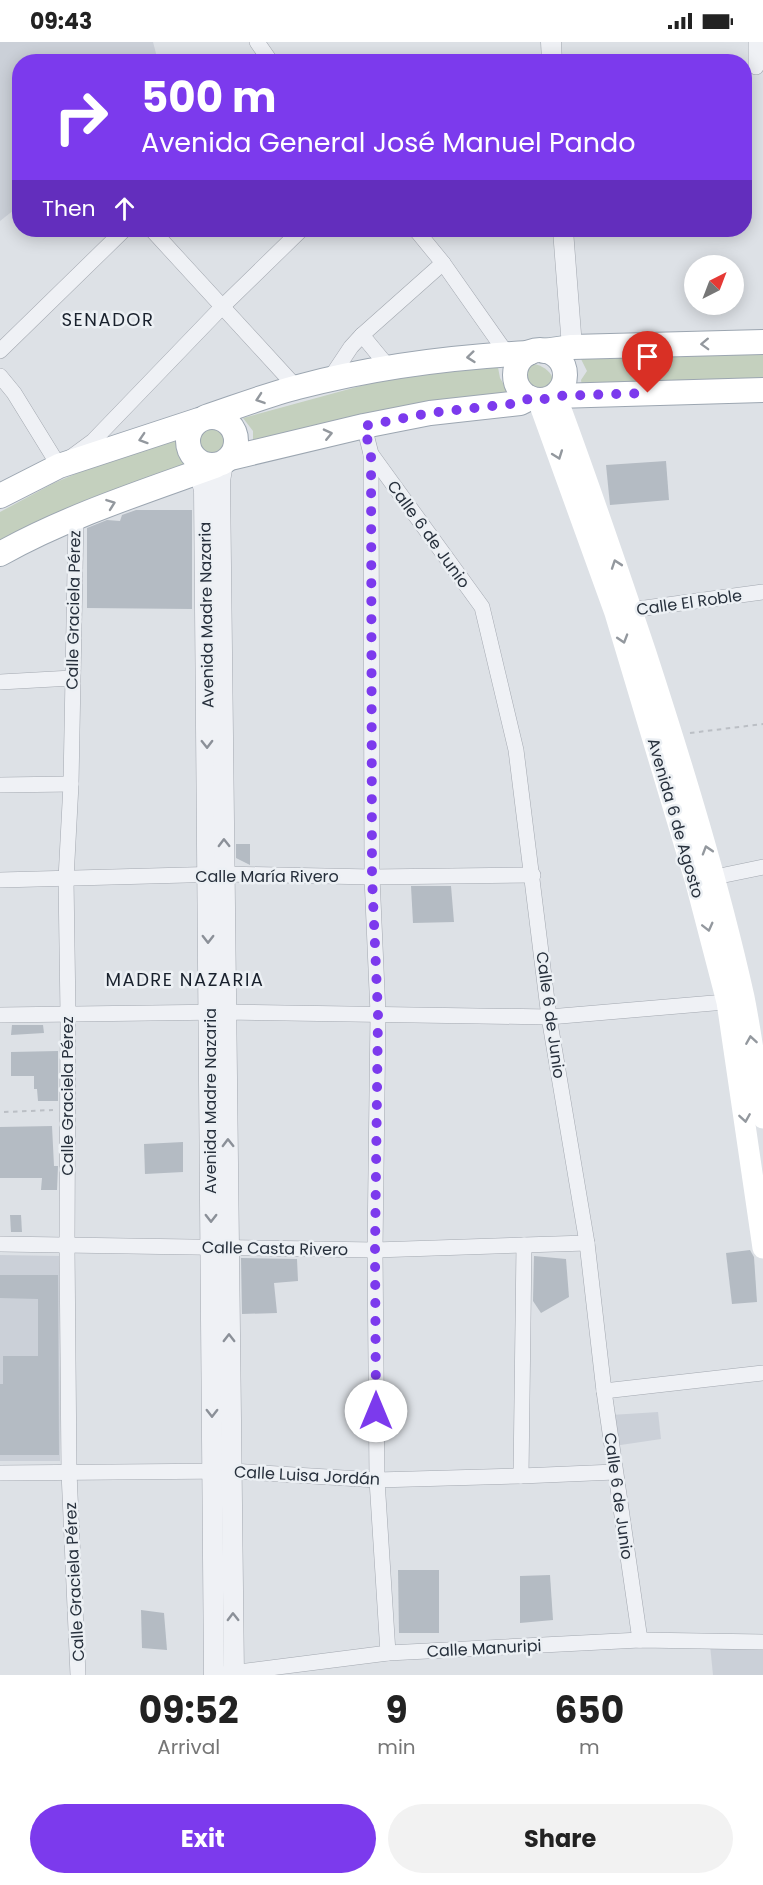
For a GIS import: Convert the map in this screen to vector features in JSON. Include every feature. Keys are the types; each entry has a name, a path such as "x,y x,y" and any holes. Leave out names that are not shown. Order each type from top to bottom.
{"main road":[{"path":"0,496 59,466 296,387 329,380 423,362 568,356 763,342"},
{"path":"541,398 564,384 568,356"},
{"path":"524,357 515,378 519,389 541,398"},
{"path":"0,554 76,517 212,463 364,426 429,413 520,403 541,398 763,390"},
{"name":"Avenida 6 de Agosto","path":"541,398 577,451 623,611 696,883 736,1001 763,1118"},
{"path":"221,418 232,428 236,442 212,463 188,441 189,432 202,419 221,418"},
{"name":"Avenida 6 de Agosto","path":"623,611 673,735 716,877 736,1001 763,1248"}],"street":[{"path":"754,67 756,42"},
{"path":"0,351 117,237"},
{"path":"158,237 296,387"},
{"path":"0,376 14,393 59,466 93,441 222,307 294,237"},
{"path":"422,237 524,357"},
{"path":"563,237 568,356"},
{"path":"329,380 362,335 443,263"},
{"path":"362,335 390,369"},
{"name":"Calle 6 de Junio","path":"364,426 371,454 482,607 516,750 549,1017 587,1243 604,1391 640,1640"},
{"path":"371,454 372,877 378,1014 375,1250 377,1480 387,1653"},
{"name":"Avenida Madre Nazaria","path":"212,463 204,489 216,874 224,1674"},
{"name":"Avenida Madre Nazaria","path":"212,463 220,481 216,874"},
{"name":"Calle Graciela Pérez","path":"76,517 66,879 69,1472 78,1675"},
{"name":"Calle El Roble","path":"623,611 763,592"},
{"path":"0,682 72,678"},
{"path":"0,785 70,784"},
{"path":"716,877 763,867"},
{"name":"Calle María Rivero","path":"0,880 216,874 372,877 533,875"},
{"path":"0,1015 218,1012 549,1017 736,1001"},
{"name":"Calle Casta Rivero","path":"0,1245 375,1250 587,1243"},
{"path":"521,1476 524,1245"},
{"path":"604,1391 763,1372"},
{"name":"Calle Luisa Jordán","path":"0,1473 221,1472 377,1480 615,1472"},
{"name":"Calle Manuripi","path":"206,1675 387,1653 640,1640 763,1642"}],"path":[{"path":"673,735 763,724"},
{"path":"4,1112 67,1109"}],"shaded area":[{"path":"0,42 153,42 156,54 12,54 12,212 0,221"},
{"path":"0,1255 59,1256 60,1461 0,1461"},
{"path":"658,1412 661,1439 614,1446 611,1415"},
{"path":"710,1645 763,1646 763,1675 713,1675"}],"green space":[{"path":"763,351 763,378 582,387 581,380 587,371 580,357"},
{"path":"497,362 500,378 510,395 253,444 253,431 243,418 375,382"},
{"path":"525,363 538,365 549,372 553,382 548,395 525,389 520,376"},
{"path":"211,426 221,430 225,440 221,450 211,454 201,450 197,440 201,430"},
{"path":"177,437 180,457 188,467 135,482 88,499 0,543 0,512 54,483"}],"building":[{"path":"666,461 669,500 610,505 606,465"},
{"path":"136,510 192,510 192,609 87,608 87,528 107,520 120,521 122,515"},
{"path":"236,844 250,844 250,865 236,858"},
{"path":"411,886 451,886 454,922 413,923"},
{"path":"12,1025 43,1025 44,1033 11,1035"},
{"path":"58,1051 58,1101 38,1101 37,1089 34,1089 34,1076 11,1076 11,1052"},
{"path":"52,1126 54,1166 58,1166 57,1190 41,1190 42,1178 0,1178 0,1127"},
{"path":"183,1142 183,1172 145,1174 144,1144"},
{"path":"10,1215 21,1215 22,1232 11,1232"},
{"path":"750,1250 754,1257 757,1302 732,1304 726,1253"},
{"path":"534,1256 566,1259 569,1297 541,1313 533,1301"},
{"path":"241,1258 297,1259 298,1281 274,1283 277,1313 242,1314"},
{"path":"0,1275 58,1275 59,1455 0,1455 0,1384 3,1384 3,1356 38,1356 38,1299 0,1298"},
{"path":"398,1570 439,1570 439,1633 399,1633"},
{"path":"550,1575 553,1620 520,1623 520,1576"},
{"path":"141,1610 164,1613 167,1650 142,1648"}],"district":[{"name":"SENADOR","path":"108,320"},
{"name":"MADRE NAZARIA","path":"185,980"}],"route":[{"path":"376,1411 375,1250 378,1014 372,877 371,454 364,426 429,413 520,403 530,398 541,400 556,396 648,393"}]}
